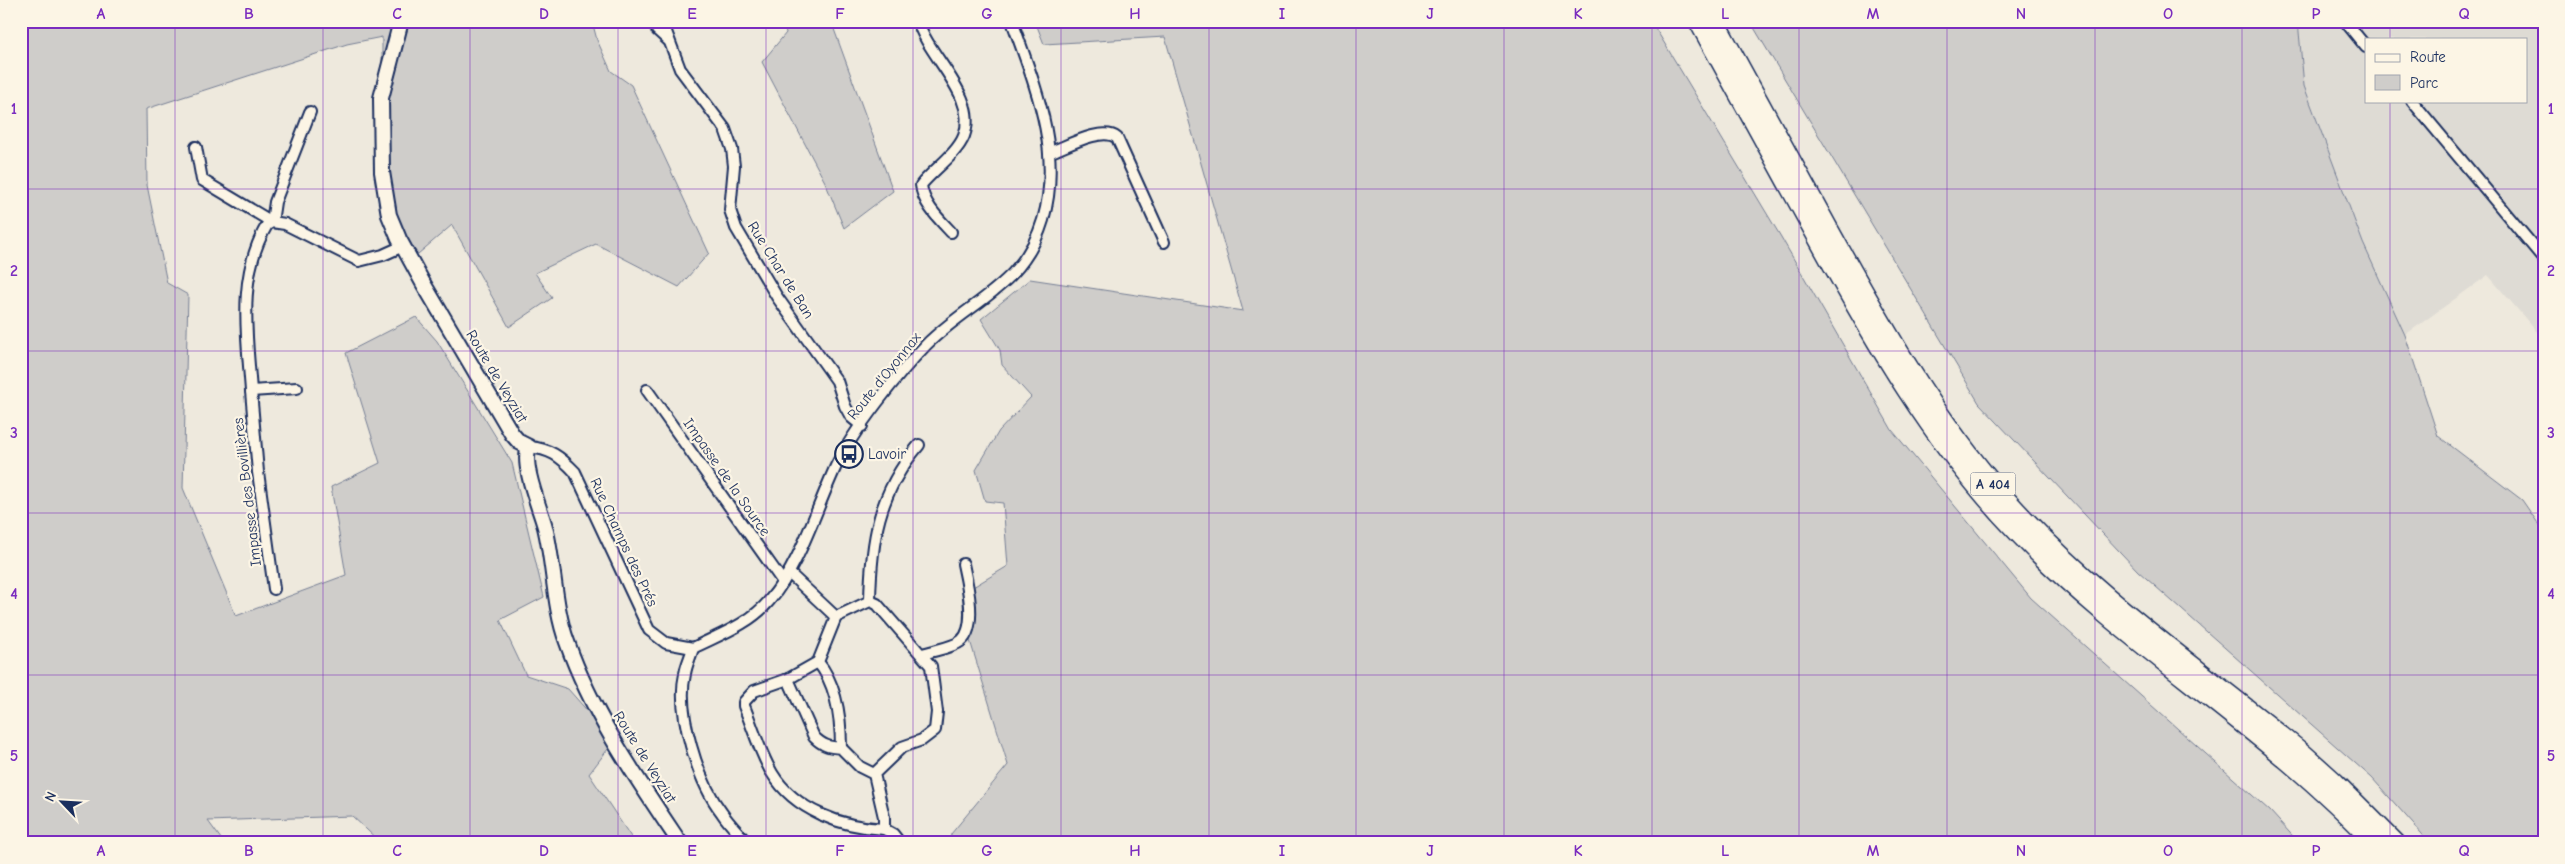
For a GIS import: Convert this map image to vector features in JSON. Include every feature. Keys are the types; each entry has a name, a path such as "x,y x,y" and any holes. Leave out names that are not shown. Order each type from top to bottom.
{"highway":[{"name":"A 404","path":"1698,21 1868,330 1920,412 1964,472 2018,534 2077,591 2295,766 2375,843"},
{"name":"A 404","path":"1715,21 1899,353 1936,410 1979,468 2032,527 2086,580 2304,754 2396,843"}],"street":[{"name":"Route de Veyziat","path":"401,21 385,78 380,134 384,195 389,215 402,246 512,434 519,442 529,447 526,465 552,556 566,640 585,687 611,736 680,843"},
{"name":"Rue Char de Ban","path":"653,21 657,30 668,41"},
{"name":"Rue Char de Ban","path":"662,21 680,69 725,129 732,149 734,166 730,210 736,228 777,297 837,381 845,406 851,417 862,426"},
{"path":"918,21 958,91 967,117 964,136 956,149 932,170 921,185 922,193 934,213 951,232"},
{"name":"Route d'Oyonnax","path":"694,648 750,619 768,602 786,577 837,465 862,426 926,346 952,322 998,289 1034,248 1048,195 1050,152 1047,126 1012,21"},
{"path":"2345,21 2365,46"},
{"path":"2413,102 2543,258"},
{"path":"272,222 275,202 310,112"},
{"path":"1050,152 1102,132 1114,135 1164,242"},
{"path":"196,147 202,180 272,222 285,224 359,261 383,255 402,246"},
{"name":"Impasse des Bovillières","path":"272,222 262,233 249,271 244,302 258,472 274,589"},
{"path":"251,391 297,388"},
{"name":"Impasse de la Source","path":"647,390 786,577 836,617"},
{"path":"870,602 871,558 875,533 889,489 903,464 919,445"},
{"name":"Rue Champs des Prés","path":"529,447 544,448 559,455 575,472 649,630 666,642 694,648"},
{"path":"924,654 960,642 966,634 969,624 969,592 963,564"},
{"path":"874,774 902,747 922,740 935,730 936,712 932,666 924,654 877,604 870,602 836,617 818,662 788,679 754,691 744,702 771,772 793,797 822,815 863,828 884,828 894,834 900,843"},
{"path":"694,648 684,674 683,703 687,735 710,795 721,813 747,843"},
{"path":"818,662 823,669 838,706 841,724 841,748"},
{"path":"788,679 814,737 820,744 841,748 860,767 874,774"},
{"path":"874,774 884,817 884,828"}],"shaded area":[{"path":"2298,21 2544,21 2544,65 2539,69 2544,75 2544,327 2537,332 2488,275 2405,335 2363,243 2304,86"}],"green space":[{"path":"21,21 592,21 597,40 611,71 631,85 709,253 679,287 596,244 535,273 552,298 509,327 452,225 418,254 382,210 382,37 347,44 146,109 147,185 167,283 188,295 183,488 236,616 346,575 331,487 380,463 346,353 416,317 437,341 512,463 544,597 500,620 526,675 568,689 614,741 589,774 635,843 381,843 352,816 208,821 224,843 21,843"},
{"path":"783,21 831,21 893,191 844,228 825,182 762,62 786,33"},
{"path":"1035,21 1651,21 1781,237 1892,430 2031,598 2270,811 2299,843 950,843 951,834 1008,765 968,634 963,593 1008,566 1003,503 985,501 976,470 999,431 1031,397 1002,365 1000,350 981,319 1030,279 1243,311 1165,37 1044,44"},
{"path":"1750,21 2298,21 2304,86 2363,243 2405,335 2438,436 2522,500 2544,532 2544,843 2430,843 2372,778 2138,571 1979,403"}],"place":[{"name":"Lavoir","path":"849,454"}]}
